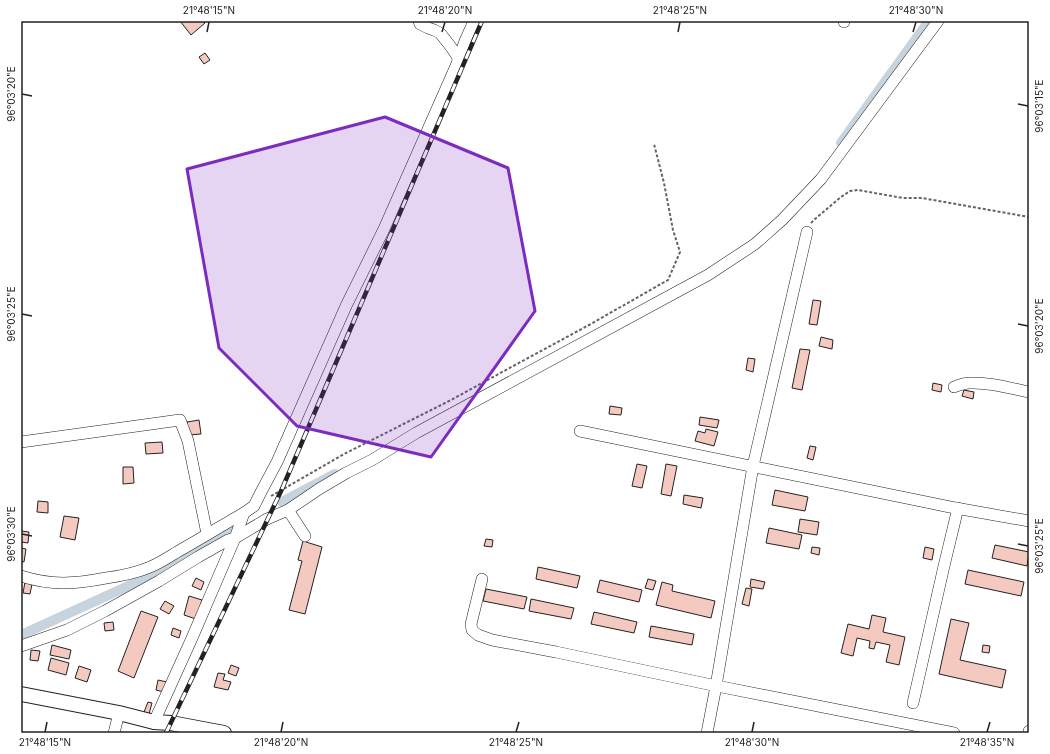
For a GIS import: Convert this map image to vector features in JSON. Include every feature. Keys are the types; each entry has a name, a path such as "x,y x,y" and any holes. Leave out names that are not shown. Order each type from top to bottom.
{"main road":[{"path":"21,694 120,713 154,722 171,723 224,733"}],"street":[{"path":"419,21 420,24 440,33 459,59"},
{"path":"21,576 47,582 67,583 86,582 136,572 152,566 254,506 277,462 346,306 384,229 459,59 474,21"},
{"path":"21,646 67,630 105,611 228,540 235,538 267,519 288,510 332,481 372,460 416,433 708,275 754,244 782,220 821,179 938,21"},
{"path":"707,733 753,466 807,232"},
{"path":"954,386 969,383 994,385 1029,392"},
{"path":"21,442 180,420 188,441 207,534"},
{"path":"580,431 958,508 1029,521"},
{"path":"913,703 942,571 958,508"},
{"path":"288,510 305,536"},
{"path":"154,722 192,638 235,538 244,513"},
{"path":"482,579 471,624 472,630 478,635 492,640 954,733"},
{"path":"114,733 120,713"}],"path":[{"path":"254,506 346,453 451,400 590,325 668,280 680,252 673,230 664,183 654,144"},
{"path":"807,232 810,224 841,197 850,191 858,190 903,198 922,198 1029,217"}],"highlighted area":[{"path":"385,117 508,168 535,311 431,457 297,426 219,348 187,169"}],"building":[{"path":"180,21 203,21 205,23 191,35"},
{"path":"205,53 210,60 204,64 199,57"},
{"path":"813,300 821,301 817,325 809,324"},
{"path":"821,337 833,340 832,349 819,346"},
{"path":"800,349 810,350 802,390 792,388"},
{"path":"748,358 755,359 753,372 746,370"},
{"path":"933,383 942,385 941,392 932,390"},
{"path":"964,390 974,392 973,399 962,396"},
{"path":"610,406 622,408 621,415 609,414"},
{"path":"700,417 719,420 717,428 699,425"},
{"path":"199,420 201,434 189,435 187,422"},
{"path":"706,429 718,432 714,446 695,441 698,431 705,433"},
{"path":"162,442 163,453 146,454 145,443"},
{"path":"810,446 816,447 813,460 807,458"},
{"path":"637,464 647,466 642,488 632,486"},
{"path":"666,464 677,466 671,496 661,494"},
{"path":"123,467 133,467 134,483 123,484"},
{"path":"775,490 808,497 805,511 772,505"},
{"path":"684,495 703,498 701,508 683,504"},
{"path":"38,501 48,502 48,513 37,512"},
{"path":"64,516 79,518 75,540 60,537"},
{"path":"800,519 819,522 817,535 798,532"},
{"path":"769,528 802,535 799,549 766,543"},
{"path":"21,531 29,532 28,543 21,542"},
{"path":"486,539 493,540 492,547 484,546"},
{"path":"303,541 322,547 305,614 289,610 302,561 298,560"},
{"path":"995,545 1029,552 1027,566 992,558"},
{"path":"812,547 820,548 819,555 811,553"},
{"path":"925,547 934,549 932,560 923,558"},
{"path":"21,548 26,549 24,562 21,561"},
{"path":"538,567 580,576 577,588 536,579"},
{"path":"968,570 1024,582 1021,596 965,584"},
{"path":"196,578 204,582 201,590 192,586"},
{"path":"648,579 656,581 653,590 645,588"},
{"path":"751,579 765,582 763,589 750,587"},
{"path":"600,580 642,590 639,602 597,592"},
{"path":"25,582 32,584 30,594 23,593"},
{"path":"662,582 673,585 672,591 715,601 711,618 656,605"},
{"path":"746,588 752,589 749,606 742,604"},
{"path":"486,589 527,597 524,609 483,601"},
{"path":"189,596 202,600 196,619 184,615"},
{"path":"531,599 574,608 571,619 529,611"},
{"path":"165,601 174,606 169,614 160,609"},
{"path":"141,611 158,617 134,678 118,671"},
{"path":"594,612 637,622 634,633 591,624"},
{"path":"872,615 886,618 883,632 905,637 899,665 886,662 890,645 876,642 874,649 869,648 870,641 857,638 853,656 841,653 848,624 869,629"},
{"path":"951,619 969,623 960,660 1006,670 1002,688 939,674"},
{"path":"113,622 114,630 105,631 104,623"},
{"path":"651,626 694,634 692,645 649,637"},
{"path":"173,628 181,631 179,638 171,635"},
{"path":"52,645 71,650 69,659 50,655"},
{"path":"983,645 990,646 989,653 982,652"},
{"path":"31,650 40,651 38,661 30,660"},
{"path":"51,658 69,663 66,675 48,670"},
{"path":"231,665 239,668 236,676 228,673"},
{"path":"79,666 91,670 87,682 75,678"},
{"path":"218,673 225,674 223,680 231,682 228,690 214,687"},
{"path":"158,680 167,682 164,692 156,690"},
{"path":"148,702 152,703 149,714 144,712"}],"waterway":[{"path":"841,143 929,21"},
{"path":"282,502 335,474"},
{"path":"21,635 148,577 231,528"}],"railway":[{"path":"166,733 282,489 482,21"}]}
